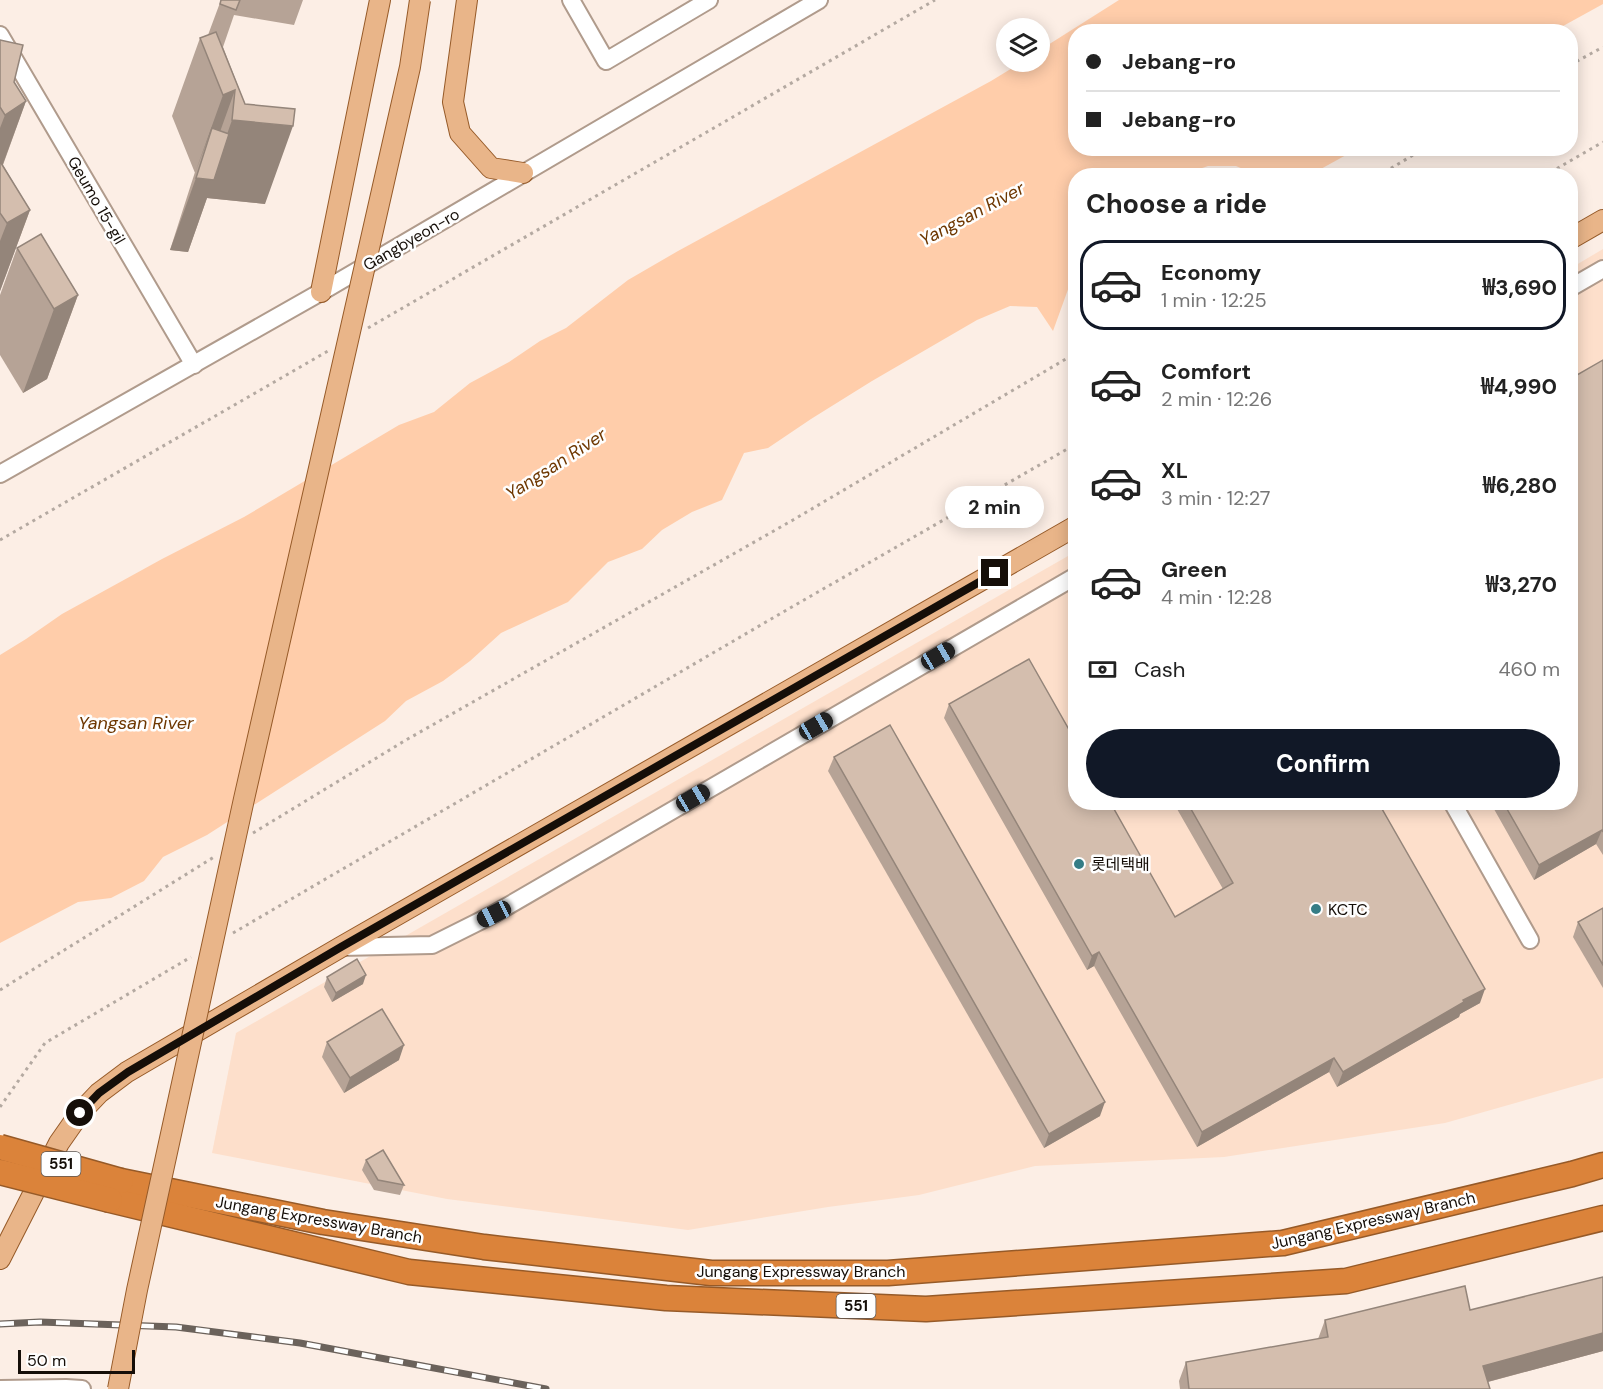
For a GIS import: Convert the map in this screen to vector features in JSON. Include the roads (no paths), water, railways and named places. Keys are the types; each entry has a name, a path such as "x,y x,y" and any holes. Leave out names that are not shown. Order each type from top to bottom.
{"highway":[{"name":"Jungang Expressway Branch","path":"0,1147 116,1191 409,1272 666,1298 926,1309 1346,1281 1603,1218"},
{"name":"Jungang Expressway Branch","path":"0,1172 484,1247 711,1273 888,1273 1283,1243 1603,1165"}],"main road":[{"path":"321,292 380,0"},
{"path":"118,1389 137,1290 247,788 410,67 420,0"},
{"path":"467,0 453,102 460,133 491,168 523,173"},
{"path":"1578,234 1603,220"},
{"path":"0,1259 59,1143 80,1113 99,1093 128,1072 341,947 1068,531"}],"street":[{"path":"571,0 606,60 709,0"},
{"name":"Gangbyeon-ro","path":"0,474 321,292 819,0"},
{"name":"Geumo 15-gil","path":"0,35 194,365"},
{"path":"1578,283 1603,269"},
{"path":"341,947 432,945 494,914 1068,581"},
{"path":"1457,810 1530,940"},
{"path":"0,1389 82,1389"}],"water":[{"name":"Yangsan River","path":"1119,0 1603,0 1603,4 1567,24 1081,24"},
{"name":"Yangsan River","path":"1068,32 1068,156 1344,156 1323,168 1208,166 1202,168 1068,168 1068,289 1053,331 1037,307 1010,306 977,320 872,381 768,448 744,453 722,500 692,512 662,530 642,549 608,562 568,602 501,633 470,661 443,681 406,701 385,721 207,835 163,857 144,881 111,898 78,902 0,943 0,655 62,614 244,517 399,425 434,412 470,383 566,328 628,280 678,251 1006,72 1050,72 1050,44"}],"railway":[{"path":"0,1324 40,1322 176,1327 300,1343 546,1389"}],"place":[{"name":"롯데택배","path":"1079,864"},
{"name":"KCTC","path":"1316,909"}]}
